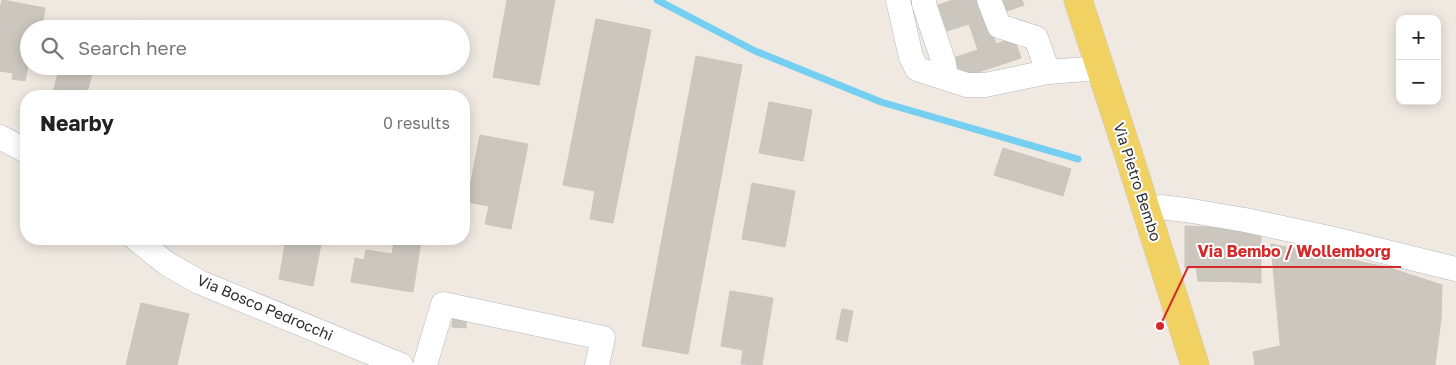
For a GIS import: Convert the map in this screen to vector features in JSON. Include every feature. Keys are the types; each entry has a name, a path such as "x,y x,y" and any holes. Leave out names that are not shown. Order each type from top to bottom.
{"main road":[{"name":"Via Pietro Bembo","path":"1078,0 1195,365"}],"street":[{"path":"898,0 911,58 917,69 967,85 985,85 1048,72 1100,68"},
{"path":"924,0 944,63 946,78"},
{"path":"989,0 999,26 1036,38 1048,72"},
{"path":"0,137 20,148"},
{"path":"1146,211 1160,207 1245,220 1456,269"},
{"name":"Via Bosco Pedrocchi","path":"144,245 166,263 199,282 401,365"},
{"path":"425,365 443,304 603,338 597,365"}],"building":[{"path":"2,0 45,8 43,20 20,20 20,75 26,75 25,81 12,79 13,73 0,71 0,9"},
{"path":"507,0 555,0 539,85 493,77"},
{"path":"953,0 1022,0 1024,5 987,18 997,47 979,53 969,24 947,31 938,5"},
{"path":"596,19 651,30 613,223 590,219 595,191 563,185"},
{"path":"1014,38 1021,58 957,79 950,59"},
{"path":"696,56 742,65 688,354 642,346"},
{"path":"58,75 92,75 88,90 54,90"},
{"path":"769,102 812,110 803,161 759,153"},
{"path":"480,135 528,144 511,229 485,224 489,206 470,203 470,187"},
{"path":"1003,148 1071,169 1063,196 994,175"},
{"path":"752,183 795,191 785,247 742,239"},
{"path":"1185,226 1232,228 1261,235 1261,283 1245,282 1245,268 1185,268"},
{"path":"1271,244 1387,267 1442,285 1441,319 1435,365 1282,365"},
{"path":"285,245 321,245 313,286 279,279"},
{"path":"394,245 420,247 413,292 351,282 355,258 364,260 366,250 392,254"},
{"path":"1196,268 1245,268 1245,282 1198,281"},
{"path":"730,291 773,298 762,365 741,364 743,350 721,346"},
{"path":"141,303 189,314 177,365 126,365"},
{"path":"842,309 853,311 847,342 836,339"},
{"path":"453,314 466,316 466,328 452,327"},
{"path":"1280,346 1282,365 1255,365 1253,352"}],"waterway":[{"path":"657,0 755,51 881,102 1078,159"}],"place":[{"name":"Via Bembo / Wollemborg","path":"1160,326"}]}
